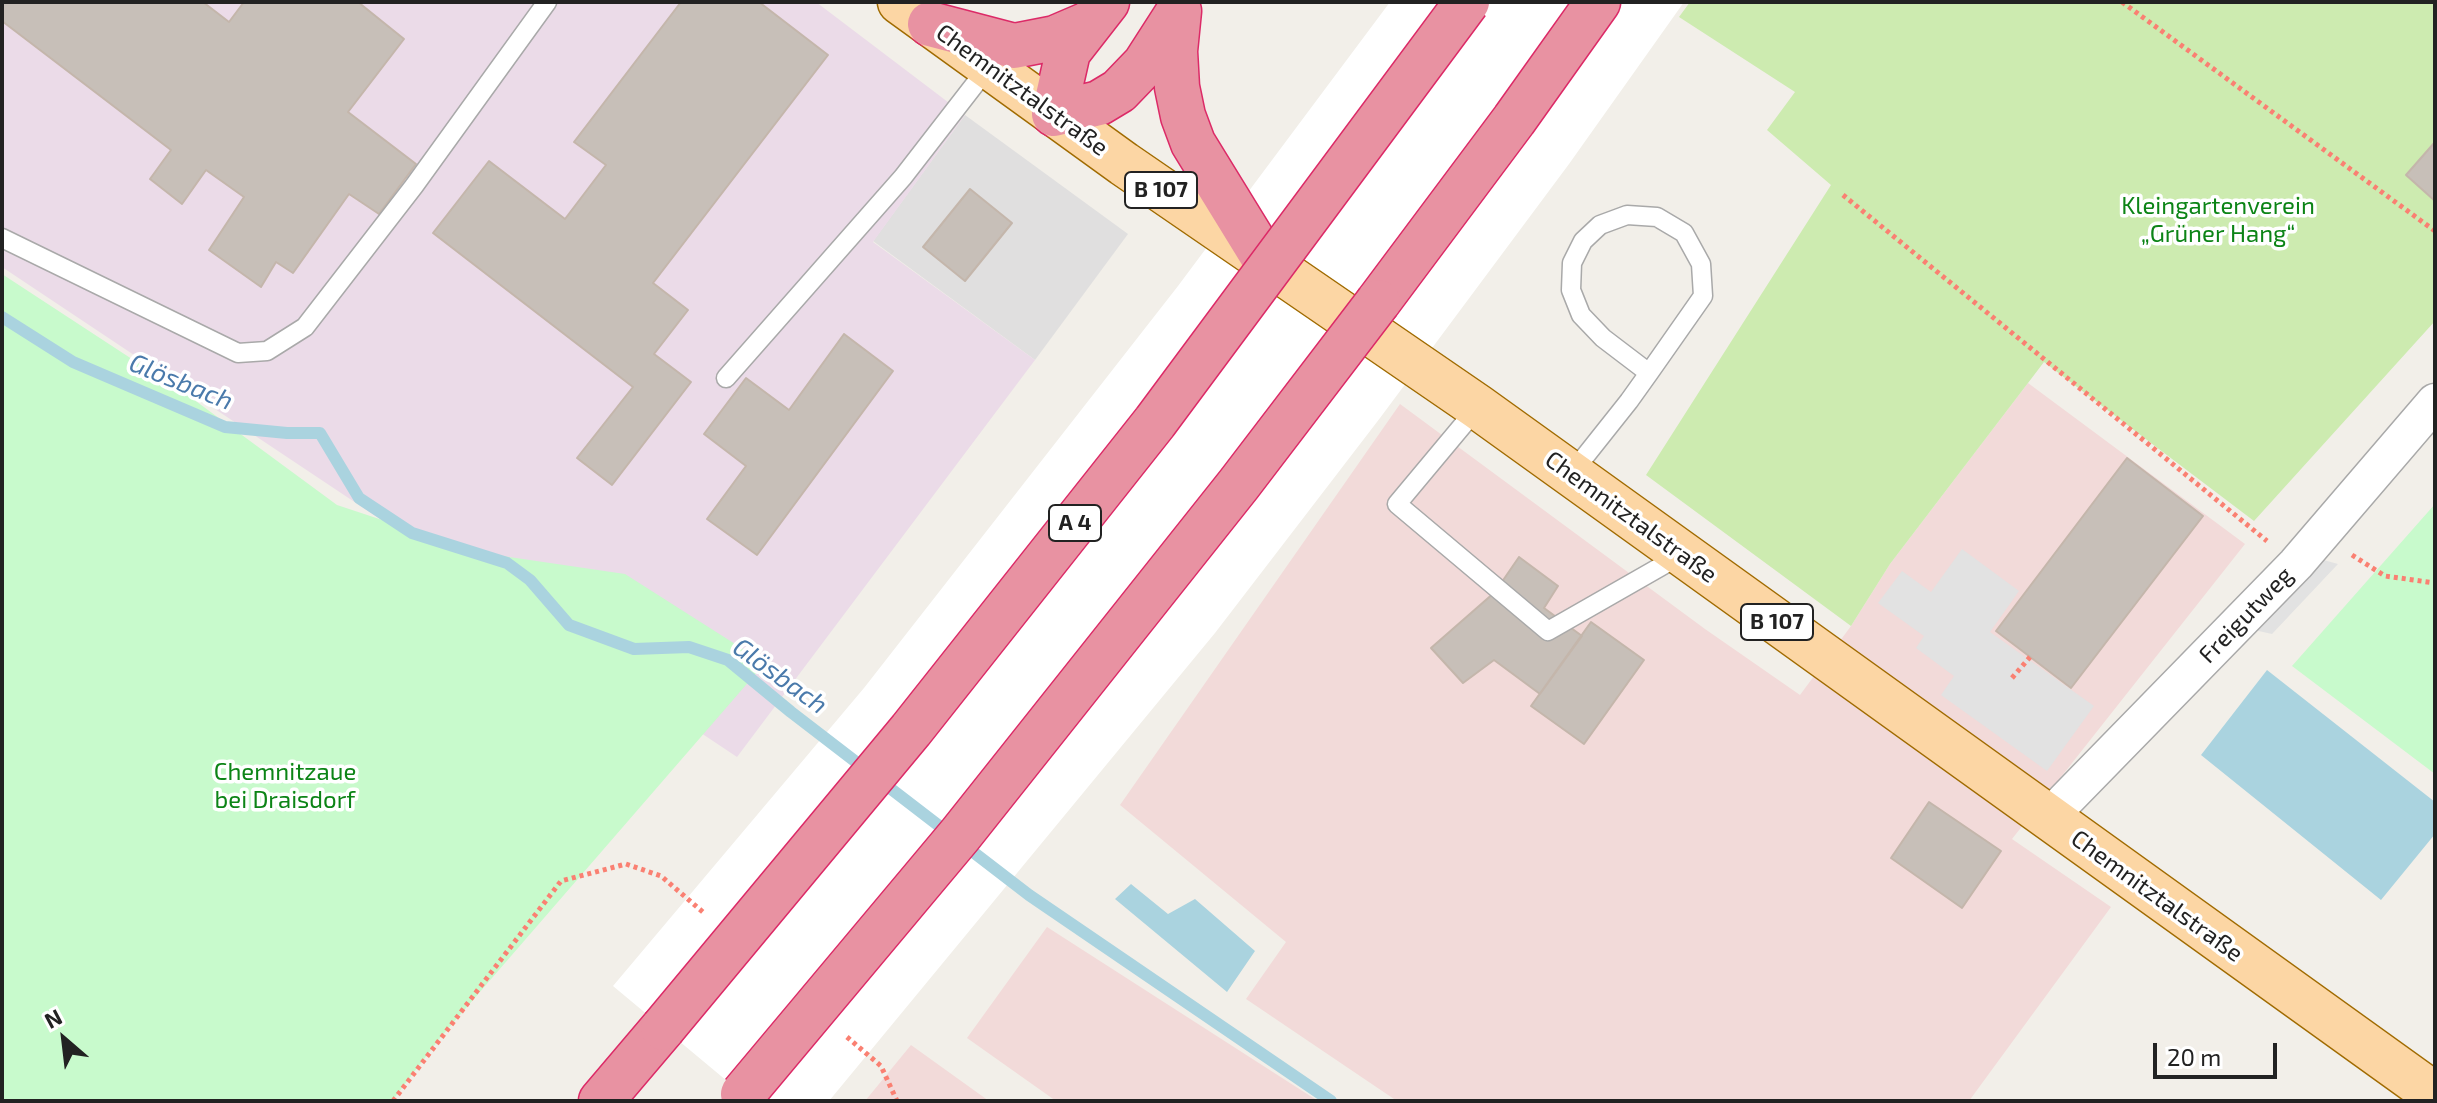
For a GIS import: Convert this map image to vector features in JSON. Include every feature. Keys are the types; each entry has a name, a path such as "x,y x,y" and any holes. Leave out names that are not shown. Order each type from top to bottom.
{"highway":[{"name":"A 4","path":"601,1101 911,730 1155,422 1467,2"},
{"path":"740,1098 960,835 1229,496 1514,120 1598,2"},
{"path":"1098,12 1068,52 1054,114 1099,103 1119,91 1145,64 1181,6"},
{"path":"1181,6 1175,51 1177,87 1183,116 1193,143 1268,265"},
{"path":"915,13 1014,46 1055,38 1098,12"}],"main road":[{"name":"Chemnitztalstraße","path":"915,13 1268,265 1478,407 2435,1095"}],"street":[{"name":"Freigutweg","path":"2048,818 2296,564 2435,402"}],"lane":[{"path":"2,238 238,353 267,351 305,327 414,186 547,2"},
{"path":"726,378 903,177 989,66"},
{"path":"1571,474 1649,373 1703,296 1701,264 1684,233 1657,217 1627,215 1600,225 1583,241 1572,263 1571,290 1581,315 1603,338 1649,373"},
{"path":"1478,407 1397,504 1548,631 1682,554"}],"path":[{"path":"2122,2 2435,231"},
{"path":"1843,195 2296,564"},
{"path":"2321,534 2385,576 2435,583"},
{"path":"2012,678 2030,657"},
{"path":"393,1101 561,881 626,864 661,876"},
{"path":"881,1066 897,1101"}],"shaded area":[{"path":"2,2 816,2 965,115 873,242 1035,360 737,757 2,267"},
{"path":"965,115 1128,234 1035,360 873,241"},
{"path":"2028,383 2245,544 2012,839 2111,907 1969,1101 1397,1101 1246,999 1286,942 1120,805 1400,404 1705,629 1800,695 1851,626 1890,564"},
{"path":"1962,549 2019,591 1990,632 2094,706 2047,771 1941,695 1954,676 1916,648 1924,636 1878,603 1902,571 1931,592"},
{"path":"2309,556 2338,564 2272,634 2241,627"},
{"path":"1047,927 1318,1101 1056,1101 967,1038"},
{"path":"911,1045 989,1101 865,1101"}],"green space":[{"name":"Kleingartenverein „Grüner Hang“","path":"1690,2 2435,2 2435,321 2254,521 2044,362 1890,564 1851,626 1646,475 1831,185 1767,130 1795,92 1679,17"},
{"name":"Chemnitzaue bei Draisdorf","path":"2,274 193,399 337,505 482,553 625,574 765,663 440,1038 392,1101 2,1101"},
{"path":"2435,504 2435,774 2292,666"}],"water":[{"path":"2267,670 2435,802 2435,834 2381,900 2201,755"},
{"path":"1131,884 1168,914 1195,899 1255,951 1227,992 1115,899"}],"pier":[{"path":"1390,2 1684,2 1569,164 1215,633 829,1101 751,1101 613,986 864,688 1178,286"}],"building":[{"path":"2,2 203,2 229,22 244,2 358,2 404,39 348,112 416,164 379,214 349,194 293,273 276,262 261,287 209,250 244,197 206,170 182,204 150,179 171,150 2,21"},
{"path":"681,2 759,2 828,55 653,283 688,310 654,354 691,382 612,485 577,458 633,387 433,233 489,161 565,219 606,165 574,142"},
{"path":"2435,142 2435,201 2406,175"},
{"path":"970,189 1012,223 965,281 923,247"},
{"path":"844,334 893,371 757,555 707,519 746,466 704,434 746,378 789,410"},
{"path":"2127,458 2203,516 2071,688 1996,631"},
{"path":"1519,557 1558,586 1544,608 1582,636 1540,694 1494,660 1463,683 1431,648 1495,592"},
{"path":"1591,622 1644,660 1584,744 1531,706"},
{"path":"1929,802 2001,851 1962,908 1891,858"}],"waterway":[{"name":"Glösbach","path":"2,317 73,362 225,427 320,433 359,498 412,533 507,563 530,580 569,625 634,649 689,647 728,660 1029,895 1331,1101"}]}
